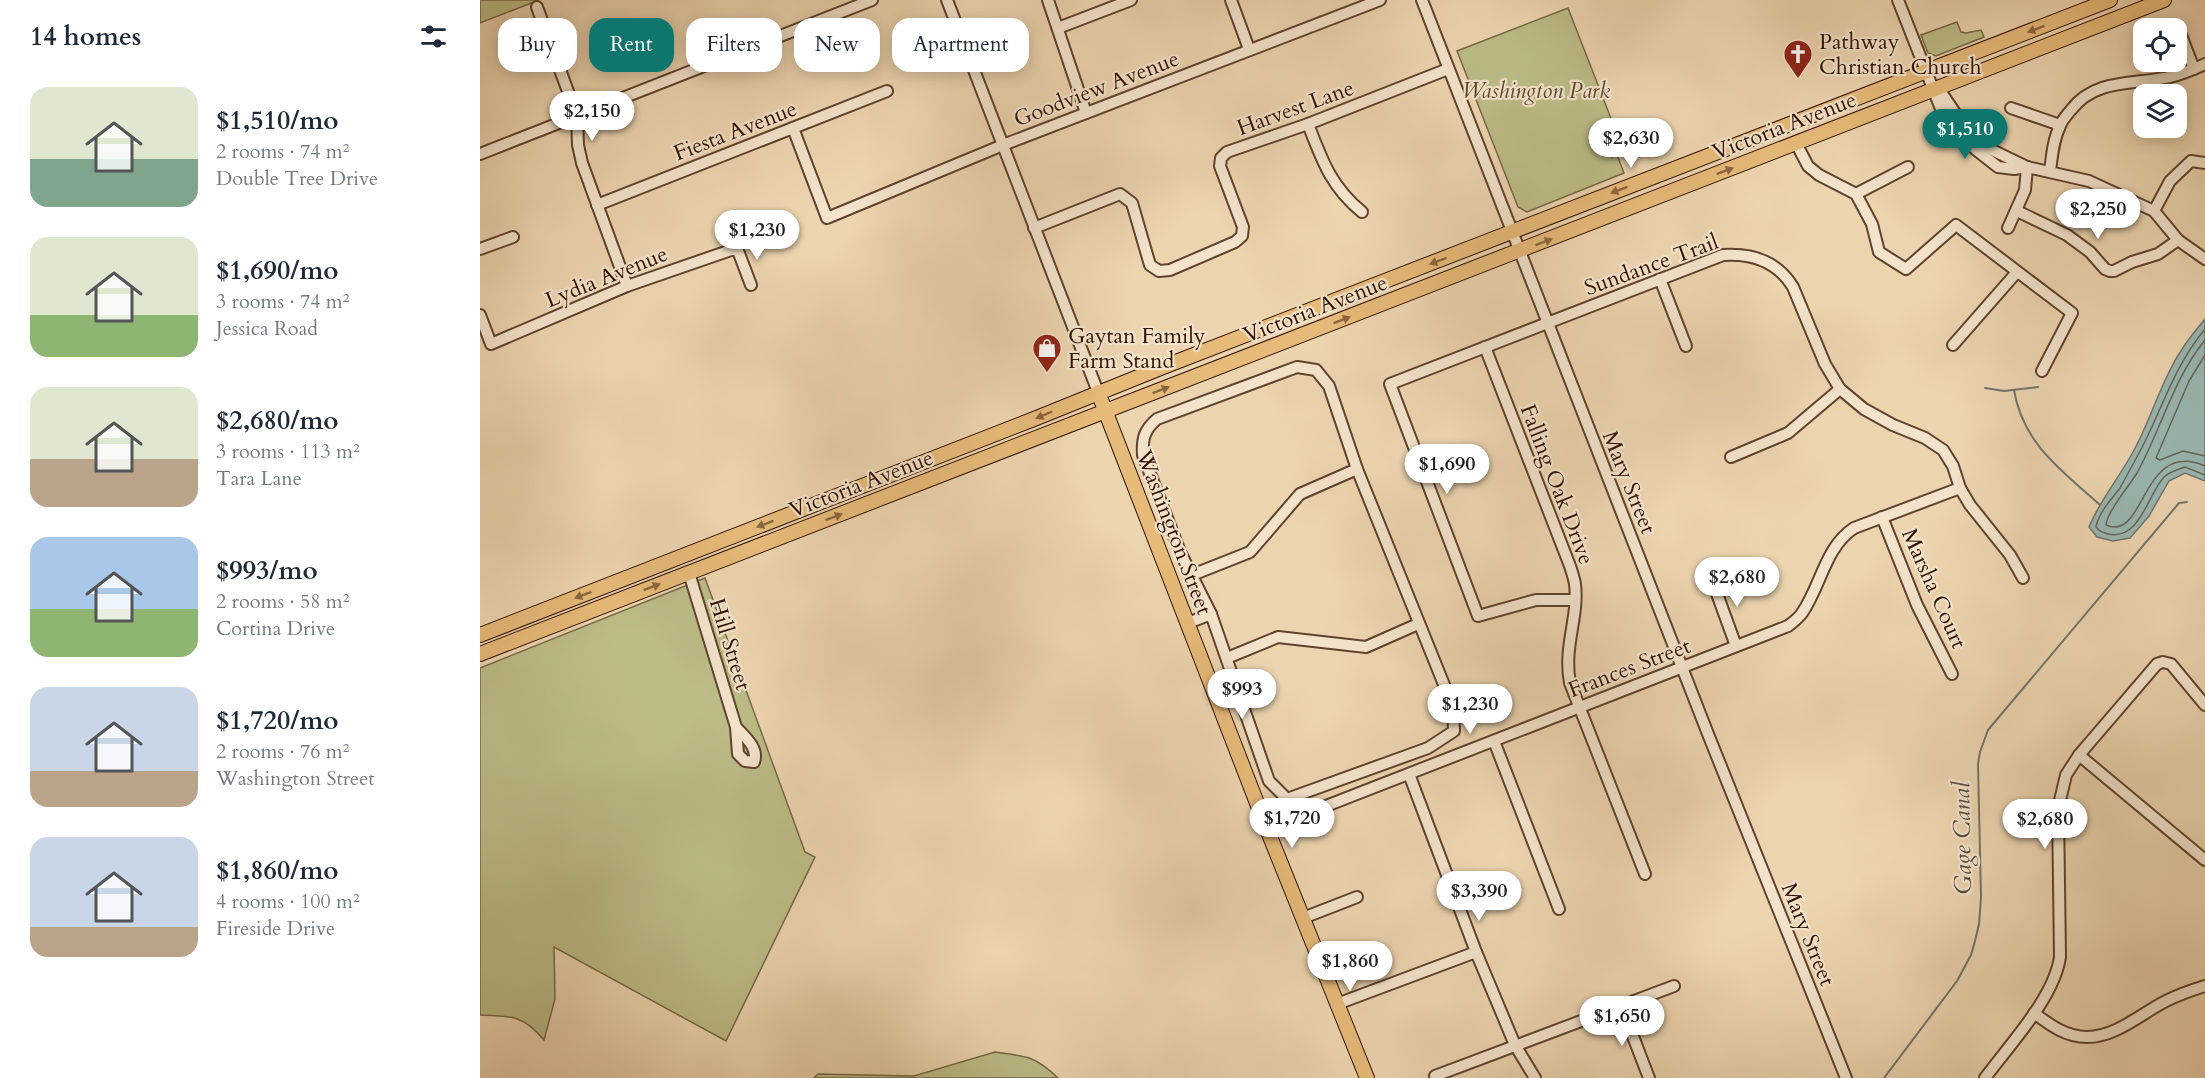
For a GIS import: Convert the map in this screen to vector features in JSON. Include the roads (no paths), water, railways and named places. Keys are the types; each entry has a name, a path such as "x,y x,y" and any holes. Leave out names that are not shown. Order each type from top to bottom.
{"main road":[{"name":"Victoria Avenue","path":"480,635 1098,392 2110,0"},
{"name":"Victoria Avenue","path":"480,654 2164,0"},
{"name":"Washington Street","path":"1098,392 1367,1078"}],"street":[{"path":"480,154 872,0"},
{"name":"Washington Street","path":"946,0 1098,392"},
{"path":"1048,0 1086,113"},
{"path":"1058,28 1131,0"},
{"path":"1231,0 1249,49"},
{"name":"Goodview Avenue","path":"793,128 827,218 1086,113 1380,0"},
{"name":"Mary Street","path":"1422,0 1546,323 1846,1078"},
{"path":"1898,0 1941,109 1975,149 1998,167 2014,169 2027,167 2089,181 2154,211 2178,240 2205,259"},
{"path":"537,7 577,116 578,146 582,163 627,286"},
{"path":"2187,51 2194,69"},
{"path":"2050,171 2060,125 2076,104 2089,94 2103,87 2169,77 2205,64"},
{"name":"Harvest Lane","path":"1034,228 1120,194 1132,203 1150,265 1159,272 1170,270 1235,242 1242,236 1243,227 1220,166 1221,158 1227,152 1308,124 1448,69"},
{"name":"Fiesta Avenue","path":"597,205 887,92"},
{"path":"2011,108 2060,125"},
{"path":"1308,124 1325,168 1336,186 1362,212"},
{"path":"1796,143 1808,166 1819,176 1856,194 1872,224 1879,252 1906,269 1956,225 2072,313 2042,371"},
{"path":"2154,211 2170,181 2191,161 2205,163"},
{"path":"1856,194 1908,166"},
{"path":"2008,228 2025,190 2027,167"},
{"path":"2017,211 2067,235 2110,271 2158,254 2178,240"},
{"path":"480,249 513,237"},
{"name":"Lydia Avenue","path":"480,315 491,344 627,286 736,248 751,285"},
{"name":"Sundance Trail","path":"1575,600 1536,600 1478,616 1390,384 1723,255 1741,254 1770,263 1786,276 1793,287 1825,364 1840,389 1864,409 1893,425 1925,438 1943,450 1953,466 1960,488 1970,505 2010,555 2023,578"},
{"path":"1953,345 2017,272"},
{"path":"1660,279 1686,346"},
{"name":"Falling Oak Drive","path":"1485,347 1570,566 1575,584 1574,620 1567,655 1570,683 1645,874"},
{"path":"1297,367 1316,370 1329,386 1357,469 1453,707 1454,731 1428,748 1287,799 1269,781 1212,614 1180,552 1143,455 1142,443 1144,434 1157,419 1297,367"},
{"path":"1731,457 1788,433 1840,389"},
{"path":"1192,575 1250,552 1300,494 1357,469"},
{"name":"Frances Street","path":"1268,829 1788,626 1801,614 1844,534 1854,528 1960,488"},
{"name":"Marsha Court","path":"1882,517 1917,605 1952,674"},
{"name":"Hill Street","path":"689,573 736,727"},
{"path":"1712,580 1736,646"},
{"path":"1188,623 1212,614"},
{"path":"1227,658 1278,637 1365,647 1418,624"},
{"path":"1985,1078 2034,1013 2052,986 2058,971 2060,957 2058,809 2066,775 2079,755 2157,664 2163,662 2171,664 2205,705"},
{"path":"1494,741 1559,909"},
{"path":"2079,755 2205,860"},
{"path":"1408,774 1476,952 1515,1045 1535,1078"},
{"path":"1303,918 1357,897"},
{"path":"1337,1004 1476,952"},
{"path":"1435,1077 1674,986"},
{"path":"2034,1013 2054,1028 2068,1034 2087,1037 2108,1033 2168,1000 2205,986"},
{"path":"1621,1005 1649,1078"}],"water":[{"path":"2205,319 2205,481 2185,473 2169,481 2149,516 2130,538 2113,541 2097,537 2089,527 2093,517 2128,462 2176,358"}],"waterway":[{"path":"1985,388 2004,391 2038,387"},
{"path":"2014,390 2019,409 2035,441 2058,468 2100,505"},
{"name":"Gage Canal","path":"1884,1078 1957,981 1971,955 1979,924 1981,897 1978,764 1988,730 2179,503 2187,502"}],"place":[{"name":"Pathway Christian Church","path":"1798,80"},
{"name":"Gaytan Family Farm Stand","path":"1047,374"}],"park label":[{"name":"Washington Park","path":"1536,90"}]}
